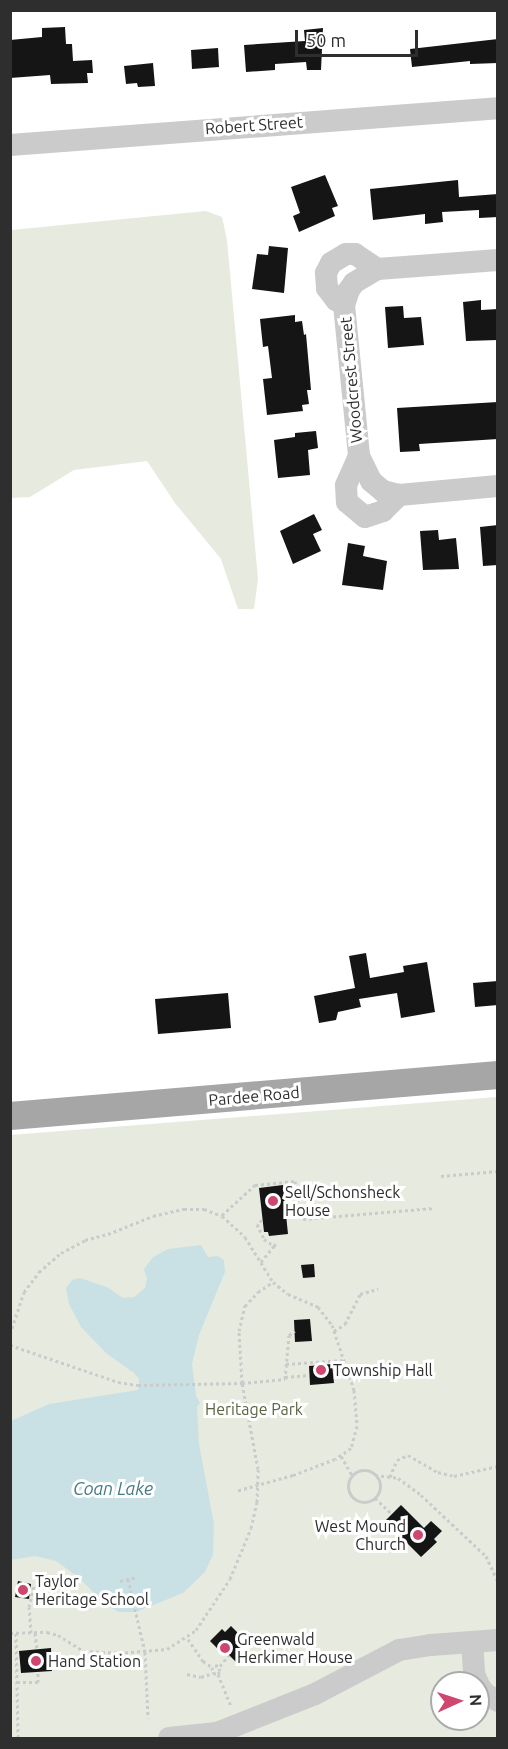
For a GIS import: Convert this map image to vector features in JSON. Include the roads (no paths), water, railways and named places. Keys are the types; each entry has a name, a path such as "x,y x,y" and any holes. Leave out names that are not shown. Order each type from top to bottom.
{"main road":[{"name":"Pardee Road","path":"10,1116 498,1075"}],"street":[{"name":"Robert Street","path":"10,145 498,108"},
{"name":"Woodcrest Street","path":"344,304 336,300 327,288 326,273 331,263 346,254 355,255 377,268 354,283 344,304 359,456 371,481 383,491 399,495"},
{"path":"377,268 498,260"},
{"name":"Woodcrest Street","path":"359,456 346,485 347,502 365,517 382,511 399,495"},
{"path":"399,495 498,486"},
{"path":"169,1738 217,1733 315,1694 384,1656 430,1645 498,1640"},
{"path":"472,1642 474,1671"}],"water":[{"name":"Coan Lake","path":"201,1245 208,1257 218,1256 224,1260 225,1272 199,1335 192,1364 196,1396 200,1403 197,1407 199,1444 214,1524 213,1555 205,1572 183,1593 136,1612 119,1612 106,1605 78,1577 56,1561 35,1556 11,1560 11,1421 49,1404 138,1390 139,1379 134,1373 106,1353 81,1327 69,1304 66,1288 72,1280 80,1278 107,1287 123,1298 134,1297 145,1288 147,1279 144,1269 153,1257 168,1249"}],"place":[{"name":"Sell/Schonsheck House","path":"273,1201"},
{"name":"Township Hall","path":"321,1370"},
{"name":"West Mound Church","path":"418,1535"},
{"name":"Taylor Heritage School","path":"23,1590"},
{"name":"Greenwald Herkimer House","path":"225,1648"},
{"name":"Hand Station","path":"36,1661"}],"park label":[{"name":"Heritage Park","path":"254,1409"}]}
